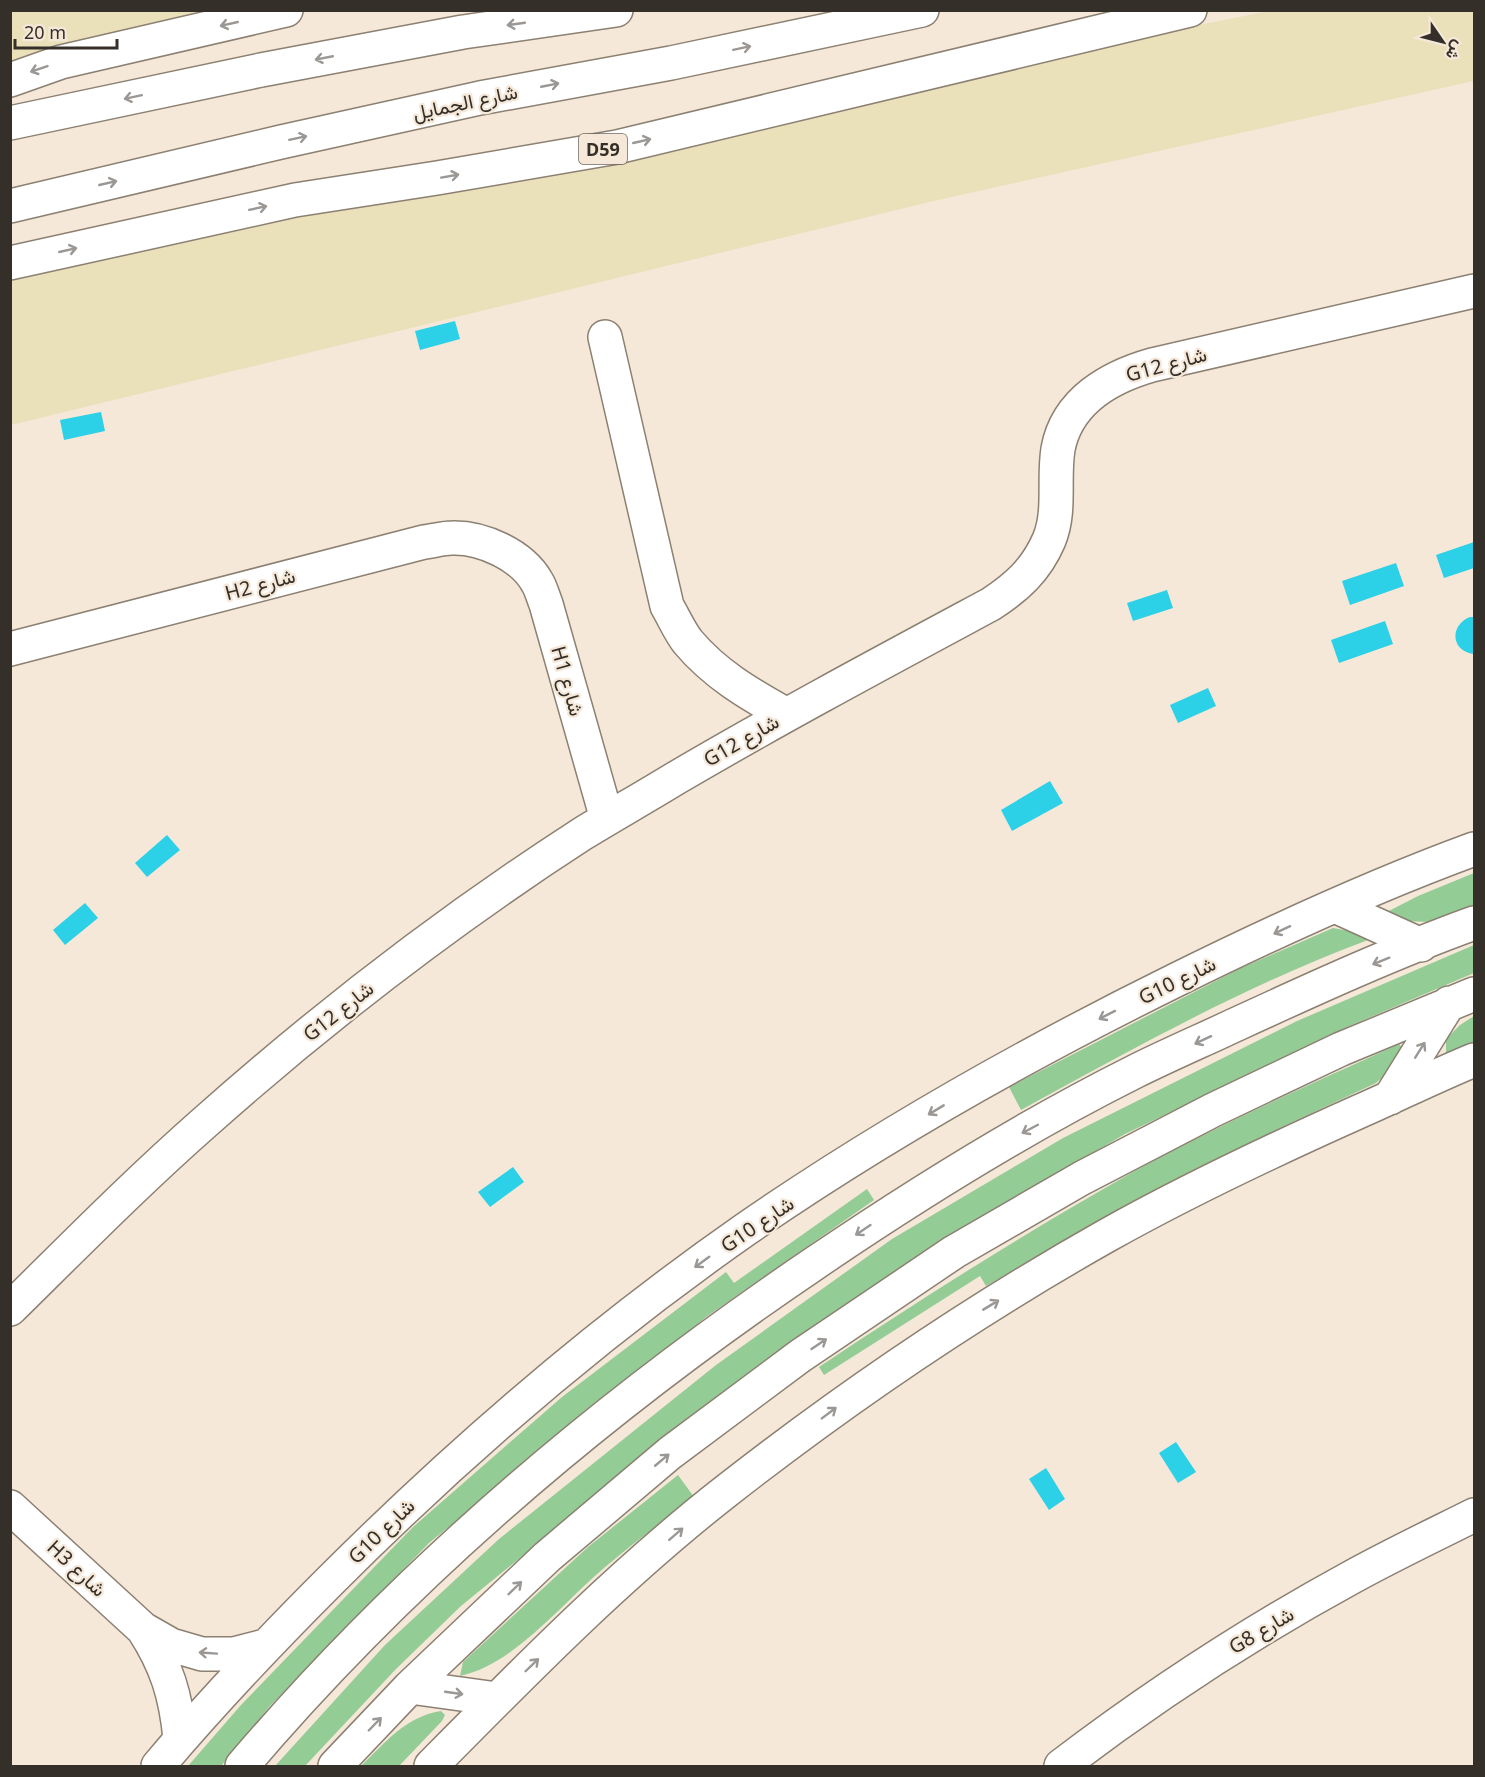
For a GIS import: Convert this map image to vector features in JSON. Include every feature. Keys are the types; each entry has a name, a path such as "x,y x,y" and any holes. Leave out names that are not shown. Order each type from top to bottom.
{"street":[{"path":"10,80 61,62 286,10"},
{"path":"10,123 261,70 463,32 616,10"},
{"name":"شارع الجمايل","path":"10,206 480,98 671,63 922,10"},
{"name":"D59","path":"10,263 295,200 617,147 1190,10"},
{"name":"G12 شارع","path":"10,1309 101,1219 204,1123 300,1041 439,934 531,868 607,819 785,714 991,604 1015,588 1034,566 1049,540 1056,511 1058,448 1068,423 1084,401 1105,384 1129,372 1152,365 1474,291"},
{"path":"605,337 667,606 687,641 716,670 745,692 785,714"},
{"name":"H2 شارع","path":"10,649 424,542 453,538 482,542 509,554"},
{"name":"H1 شارع","path":"509,554 526,567 537,581 546,604 607,819"},
{"name":"G10 شارع","path":"158,1767 180,1739 265,1646 400,1511 533,1393 638,1308 747,1229 860,1155 994,1075 1106,1015 1220,958 1335,906 1474,849"},
{"path":"1335,906 1421,945"},
{"path":"242,1767 332,1667 480,1523 570,1445 663,1371 760,1300 881,1219 1005,1142 1134,1072 1341,977 1474,923"},
{"path":"1390,1098 1462,998"},
{"path":"335,1767 410,1687 547,1557 670,1453 801,1356 954,1252 1082,1178 1213,1110 1341,1049 1462,998"},
{"path":"431,1767 497,1699 607,1593 723,1494 844,1402 970,1317 1106,1236 1246,1162 1474,1060"},
{"name":"H3 شارع","path":"10,1507 143,1629 171,1645 202,1654 234,1654 265,1646"},
{"name":"G8 شارع","path":"1061,1767 1110,1729 1229,1649 1353,1576 1474,1515"},
{"name":"H3 شارع","path":"143,1629 159,1654 170,1681 178,1710 180,1739"},
{"path":"410,1687 497,1699"}],"green space":[{"path":"1474,873 1474,905 1432,922 1402,921 1385,913 1418,896"},
{"path":"1333,928 1355,932 1368,940 1235,997 1021,1110 1009,1087 1241,968"},
{"path":"1474,945 1474,973 1345,1028 1125,1134 987,1215 639,1461 461,1606 396,1669 305,1766 275,1766 385,1645 499,1539 716,1365 892,1239 1063,1138 1297,1021"},
{"path":"1474,1016 1474,1042 1446,1053 1446,1039 1460,1025"},
{"path":"1399,1044 1404,1049 1393,1068 1376,1083 1170,1183 986,1286 980,1276 824,1375 819,1367 964,1273 1112,1184 1218,1128"},
{"path":"867,1189 874,1200 706,1317 429,1543 269,1707 221,1766 188,1766 241,1705 413,1527 562,1397 726,1272 734,1283"},
{"path":"678,1475 694,1497 604,1568 518,1646 480,1670 460,1676 463,1662 588,1547"},
{"path":"441,1711 445,1715 442,1721 399,1766 361,1766 406,1725 428,1714"}],"sand":[{"path":"11,11 253,11 11,81"},
{"path":"1269,11 1474,11 1474,81 934,201 11,425 10,258 612,142"}],"water":[{"path":"455,321 460,339 420,350 415,331"},
{"path":"101,412 105,431 64,440 60,420"},
{"path":"1474,542 1474,568 1444,578 1436,555"},
{"path":"1396,563 1404,586 1350,605 1342,581"},
{"path":"1167,590 1173,608 1133,621 1127,603"},
{"path":"1470,617 1474,617 1474,654 1461,648 1456,638 1459,626"},
{"path":"1385,621 1393,644 1339,663 1331,640"},
{"path":"1208,688 1216,706 1178,723 1170,705"},
{"path":"1050,781 1063,803 1012,831 1001,810"},
{"path":"167,835 180,850 147,877 135,863"},
{"path":"85,903 98,918 65,945 53,930"},
{"path":"513,1167 524,1182 490,1207 478,1192"},
{"path":"1176,1442 1196,1472 1178,1483 1159,1453"},
{"path":"1046,1468 1065,1499 1049,1510 1029,1479"}]}
